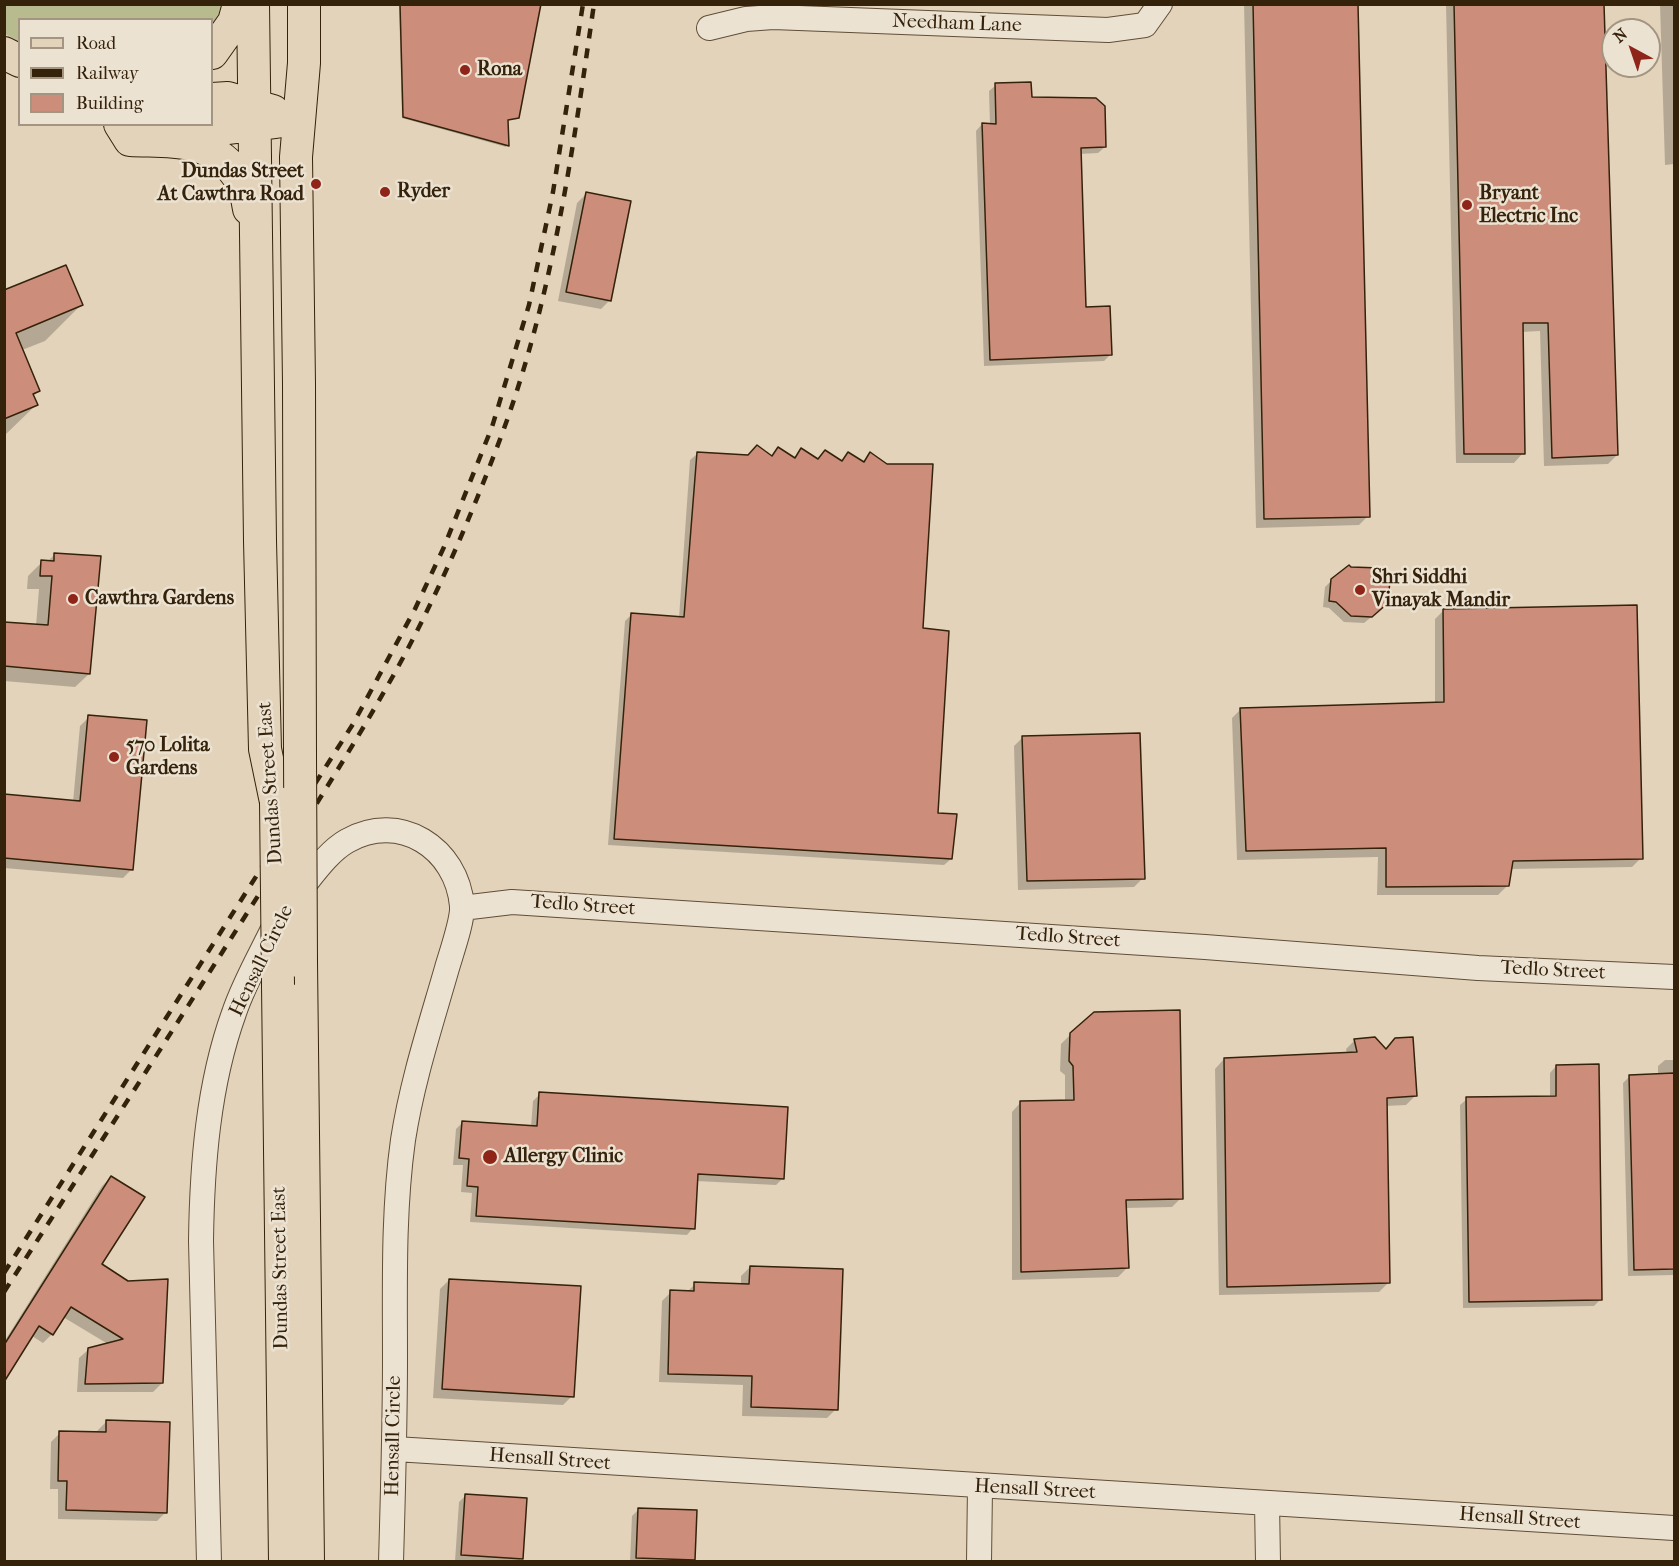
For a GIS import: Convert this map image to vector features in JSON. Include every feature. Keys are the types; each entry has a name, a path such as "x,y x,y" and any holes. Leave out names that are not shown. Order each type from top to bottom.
{"main road":[{"path":"213,52 234,22 239,4"},
{"name":"Dundas Street East","path":"254,4 266,749 276,802 285,1562"},
{"name":"Dundas Street East","path":"304,4 304,63 296,157 300,384 301,962 308,1562"},
{"path":"4,53 18,60"},
{"path":"4,76 18,82"},
{"path":"213,99 228,98 255,115 300,119"},
{"path":"156,126 229,128 255,115"},
{"path":"121,126 130,140 199,145 217,154 234,170 242,181 248,196 251,270 257,286"}],"street":[{"name":"Needham Lane","path":"709,28 746,19 773,17 1108,30 1145,25 1160,4"},
{"name":"Hensall Circle","path":"209,1562 201,1212 211,1111 222,1049 234,1011 282,910 334,851 358,836 395,830 425,842 441,855 456,883 462,908 418,1069 402,1148 397,1189 395,1449 391,1562"},
{"name":"Tedlo Street","path":"462,908 512,902 1196,946 1468,967 1674,977"},
{"name":"Hensall Street","path":"395,1449 980,1487 1674,1528"},
{"path":"979,1562 980,1487"},
{"path":"1267,1503 1268,1562"}],"green space":[{"path":"5,5 227,5 213,39 213,18 18,18 18,40 5,34"}],"building":[{"name":"Rona","path":"400,4 541,4 519,118 508,120 509,146 403,117"},
{"path":"1253,4 1358,4 1370,517 1264,519"},
{"path":"1454,4 1604,4 1604,18 1601,18 1601,78 1606,78 1618,455 1552,458 1548,323 1523,323 1525,454 1464,454"},
{"path":"1031,82 1032,97 1096,98 1105,106 1106,147 1081,148 1086,307 1110,306 1112,355 990,360 982,123 996,124 995,83"},
{"path":"586,192 631,201 611,301 566,292"},
{"path":"66,265 83,305 16,333 40,391 33,394 38,405 4,419 4,290"},
{"path":"757,445 772,456 778,447 795,458 801,448 818,459 825,450 842,461 848,452 864,462 870,452 887,464 933,464 923,628 949,631 938,813 957,814 952,859 614,839 631,613 684,617 697,452 748,455"},
{"name":"Cawthra Gardens","path":"54,553 101,556 90,674 4,666 4,622 48,625 52,576 40,576 41,560 54,561"},
{"name":"Shri Siddhi Vinayak Mandir","path":"1349,565 1380,568 1390,580 1388,603 1372,617 1351,616 1336,602 1329,601 1331,579"},
{"path":"1637,605 1643,859 1513,861 1509,886 1386,887 1386,848 1246,851 1240,708 1444,702 1443,609"},
{"name":"570 Lolita Gardens","path":"88,715 147,720 133,870 4,858 4,794 80,801"},
{"path":"1140,733 1145,879 1027,881 1022,736"},
{"path":"1180,1010 1183,1199 1126,1200 1129,1268 1021,1272 1020,1101 1074,1100 1073,1066 1069,1061 1070,1033 1094,1012"},
{"path":"1375,1037 1386,1049 1395,1038 1413,1037 1417,1096 1387,1098 1390,1283 1227,1287 1224,1058 1357,1052 1354,1039"},
{"path":"1599,1064 1602,1300 1469,1302 1466,1097 1556,1096 1556,1065"},
{"path":"1674,1073 1674,1269 1634,1270 1629,1075"},
{"path":"539,1092 788,1107 784,1179 698,1174 695,1229 476,1216 478,1187 467,1186 469,1159 459,1158 462,1121 537,1126"},
{"path":"111,1176 145,1197 102,1264 128,1281 168,1279 163,1383 85,1384 88,1348 123,1339 71,1307 53,1335 39,1326 4,1382 4,1345"},
{"path":"750,1266 843,1269 838,1410 751,1407 752,1376 668,1374 670,1290 694,1291 694,1282 749,1284"},
{"path":"449,1279 581,1286 574,1397 442,1389"},
{"path":"106,1420 170,1422 167,1513 66,1510 67,1481 58,1481 59,1431 106,1432"},
{"path":"465,1494 527,1498 523,1559 461,1555"},
{"path":"638,1508 697,1510 695,1560 636,1558"}],"railway":[{"path":"4,1273 353,724 415,609 444,547 492,427 529,305 553,192 583,4"},
{"path":"4,1292 341,765 409,647 438,587 502,434 535,329 548,276 569,167 594,4"}],"place":[{"name":"Rona","path":"465,70"},
{"name":"Dundas Street At Cawthra Road","path":"316,184"},
{"name":"Ryder","path":"385,192"},
{"name":"Bryant Electric Inc","path":"1467,205"},
{"name":"Shri Siddhi Vinayak Mandir","path":"1360,590"},
{"name":"Cawthra Gardens","path":"73,599"},
{"name":"570 Lolita Gardens","path":"114,757"},
{"name":"Allergy Clinic","path":"490,1157"}]}
